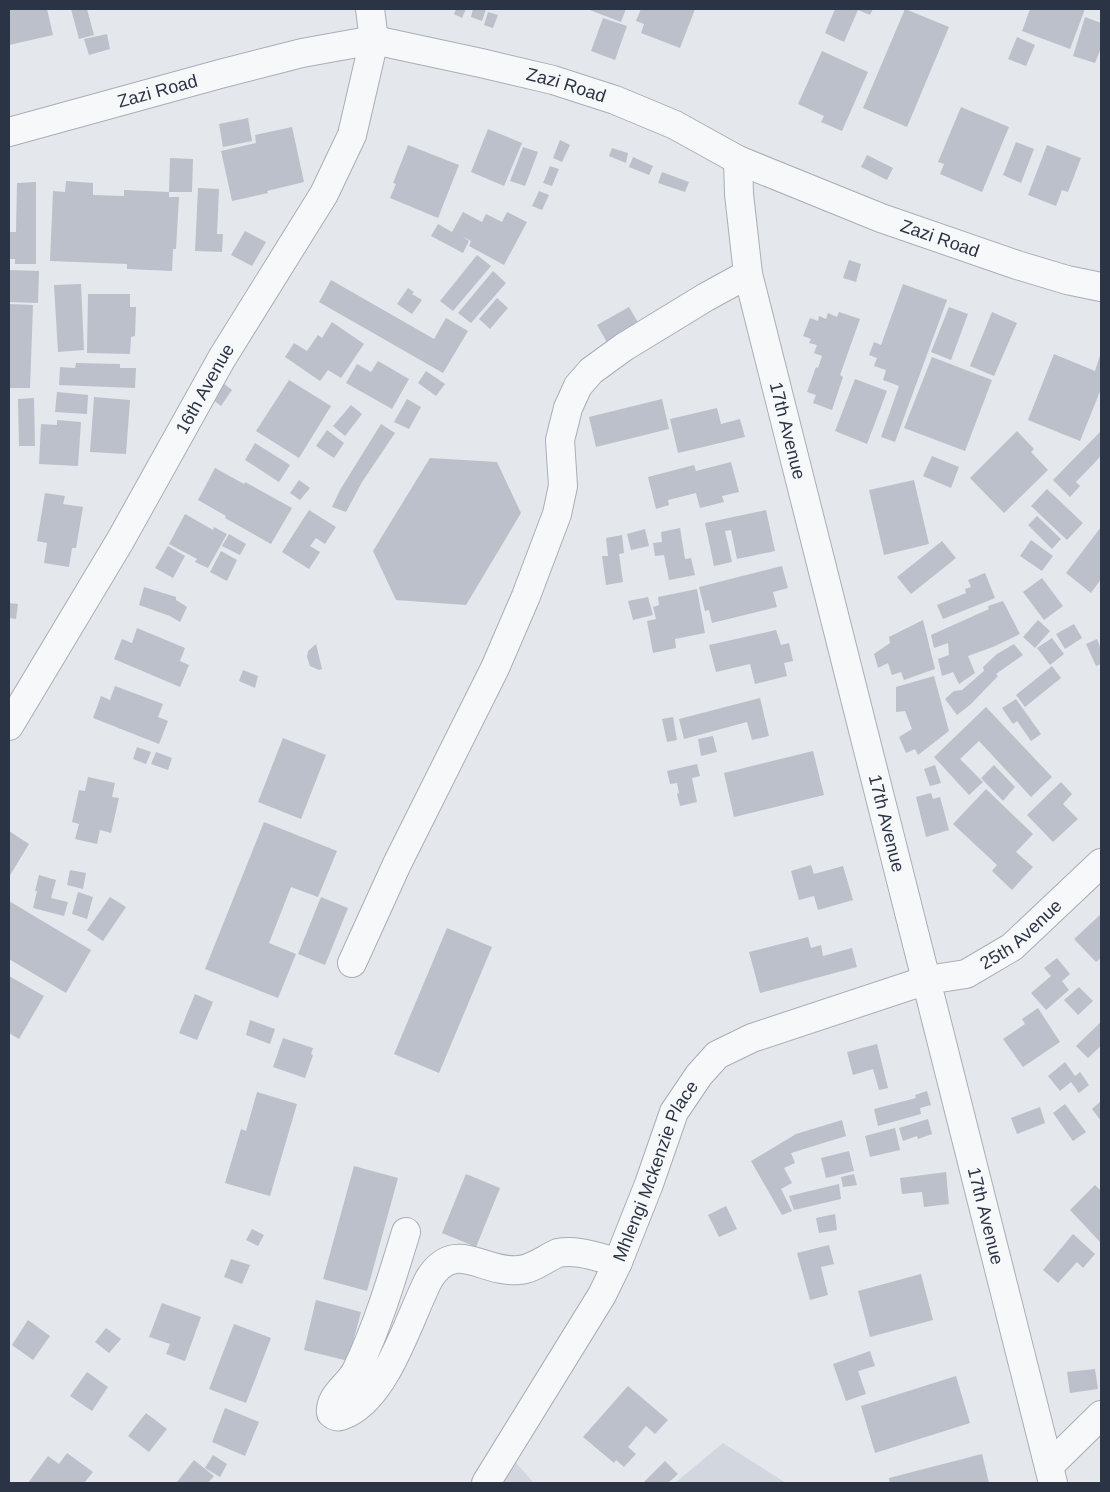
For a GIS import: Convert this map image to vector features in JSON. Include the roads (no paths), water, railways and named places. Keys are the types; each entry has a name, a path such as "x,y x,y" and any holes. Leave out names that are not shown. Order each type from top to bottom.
{"street":[{"path":"370,9 374,40"},
{"name":"Zazi Road","path":"9,132 302,53 374,40 552,80 615,100 675,125 738,160 881,218 1016,265 1067,280 1101,287"},
{"name":"16th Avenue","path":"9,726 120,541 222,358 324,194 352,135 374,40"},
{"name":"17th Avenue","path":"738,160 739,194 748,274 1051,1474"},
{"path":"352,963 397,864 495,668 526,596 557,514 563,486 560,440 568,408 578,386 591,371 624,347 748,274"},
{"name":"25th Avenue","path":"927,980 966,974 1012,947 1101,863"},
{"name":"Mhlengi Mckenzie Place","path":"486,1483 602,1296 618,1262 649,1184 674,1112 699,1075 718,1055 752,1038 927,980"},
{"path":"406,1232 387,1292 356,1372 332,1402 331,1413 334,1416 339,1417 353,1410 376,1387 394,1356 429,1279 435,1269 443,1262 460,1258 508,1270 522,1270 564,1251 578,1252 618,1262"},
{"path":"1051,1474 1101,1415"}]}
